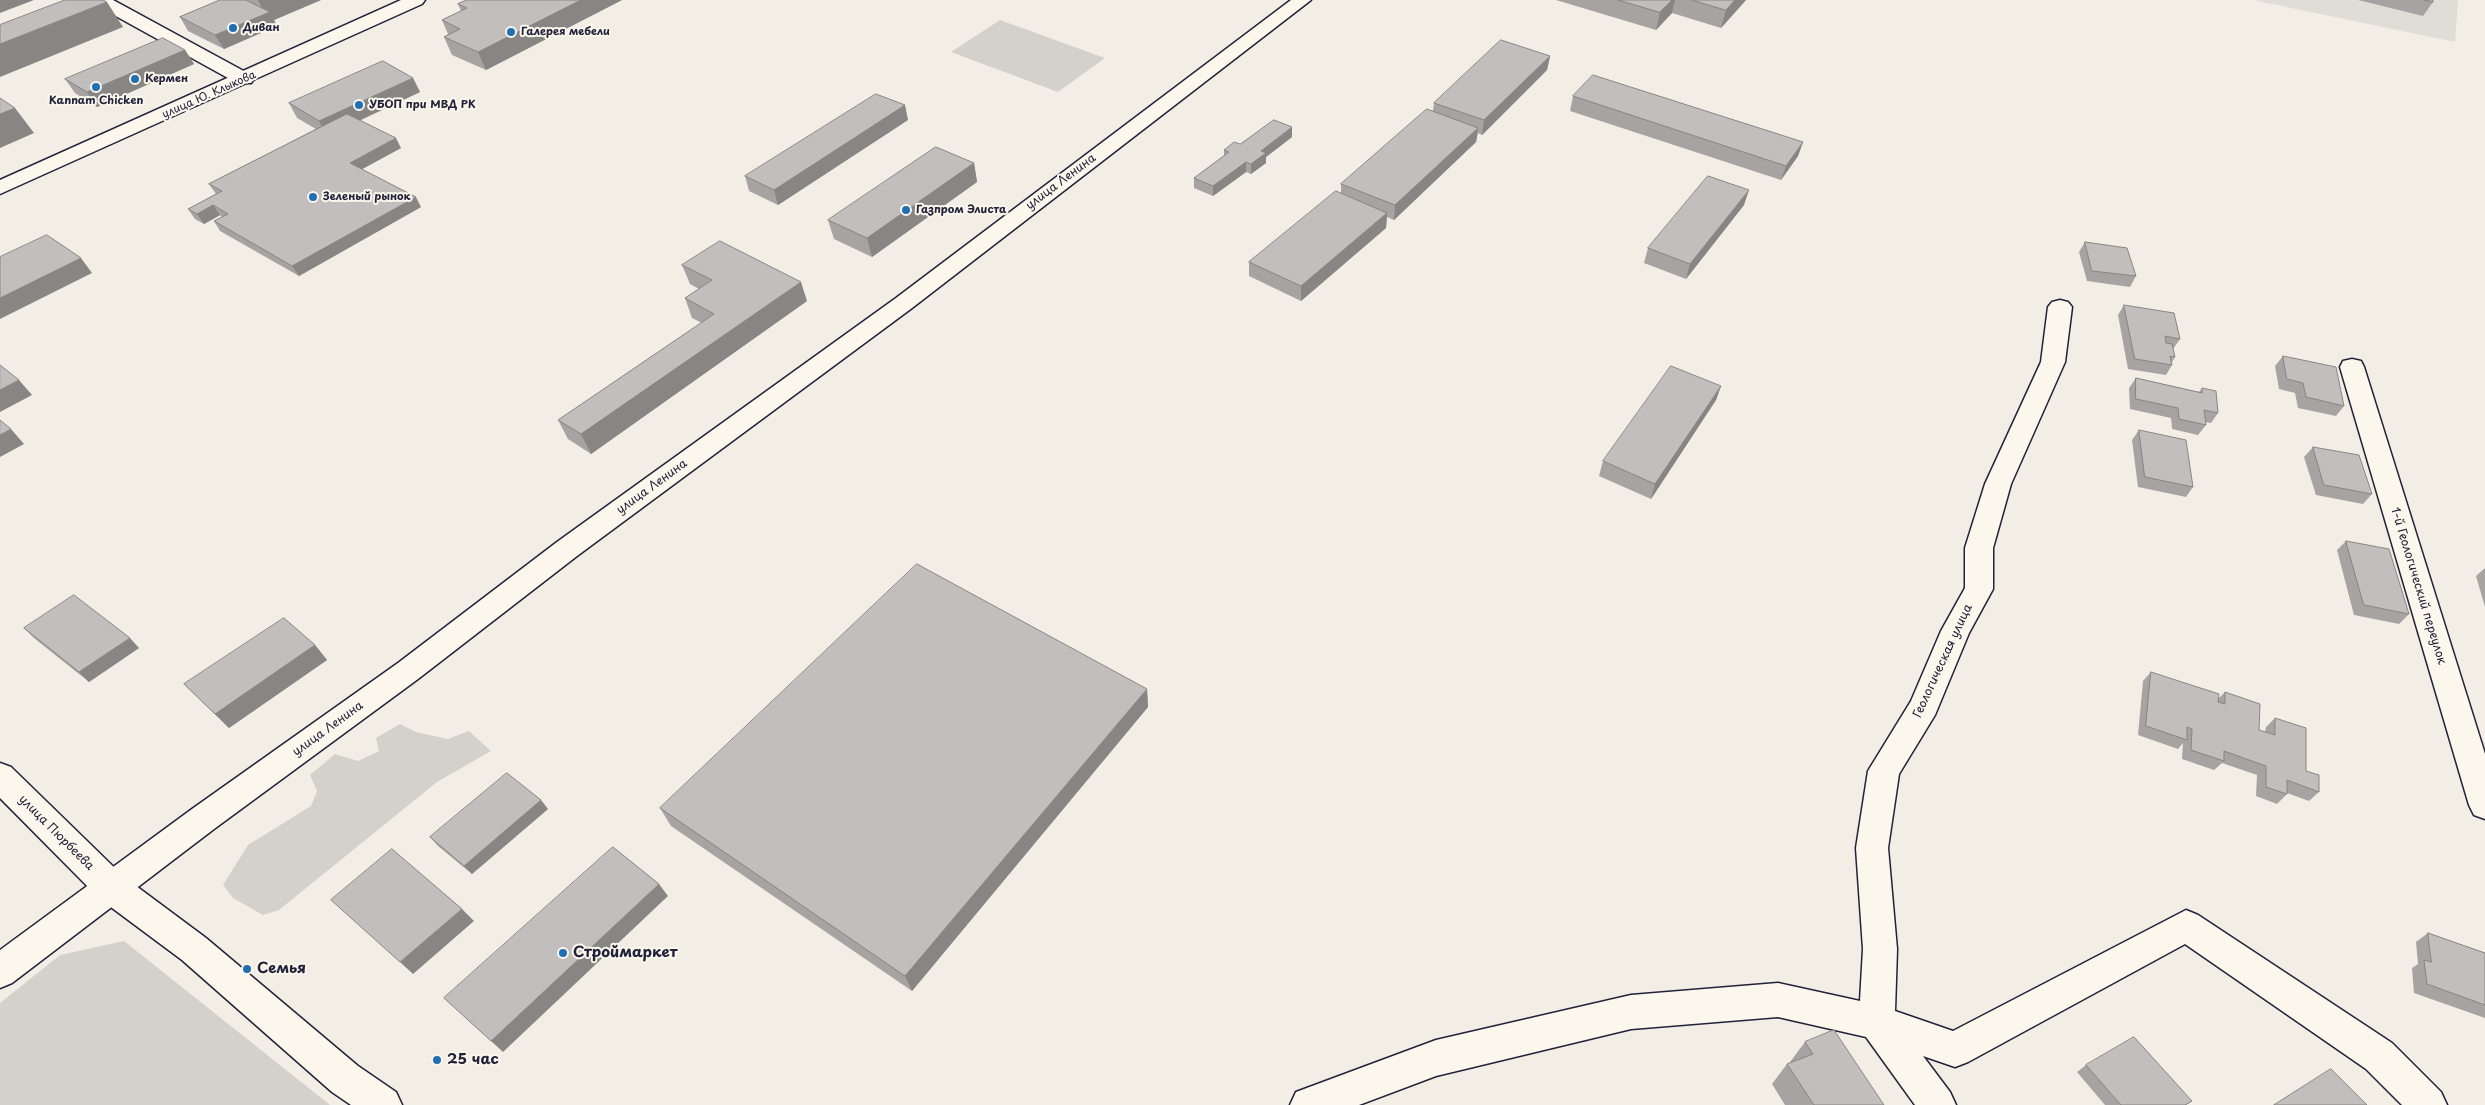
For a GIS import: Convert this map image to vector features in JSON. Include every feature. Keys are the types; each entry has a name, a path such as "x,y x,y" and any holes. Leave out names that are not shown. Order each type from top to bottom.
{"street":[{"path":"100,0 244,79"},
{"name":"улица Ю. Клыкова","path":"0,188 416,0"},
{"name":"улица Ленина","path":"0,971 888,314 1302,0"},
{"name":"Геологическая улица","path":"1877,1022 1880,949 1872,848 1884,771 1924,706 1955,631 1979,589 1979,548 1998,484 2053,362 2060,307"},
{"name":"1-й Геологический переулок","path":"2352,367 2485,804"},
{"name":"улица Пюрбеева","path":"0,777 112,888 194,949 344,1078 383,1105"},
{"path":"1309,1105 1436,1058 1631,1012 1778,1000 1877,1022 1955,1049 2186,926 2379,1056 2428,1105"},
{"path":"1877,1022 1937,1105"}],"shaded area":[{"path":"2253,0 2458,0 2455,42"},
{"path":"1000,20 1105,58 1058,92 951,52"},
{"path":"400,724 416,732 448,739 469,731 491,751 437,782 279,910 263,915 233,898 223,885 248,845 311,806 317,791 310,775 335,754 358,761 379,751 376,738"},
{"path":"124,941 330,1105 0,1105 0,1003 60,955"}],"building":[{"path":"65,0 103,0 107,2 0,44 0,25"},
{"path":"220,0 246,0 270,12 215,35 180,17"},
{"path":"467,0 581,0 478,52 444,37 460,29 442,20 467,8 458,4"},
{"path":"1618,0 1672,0 1660,12"},
{"path":"1692,0 1735,0 1726,10"},
{"path":"163,38 185,50 87,92 65,79"},
{"path":"1501,40 1550,56 1484,120 1434,103"},
{"path":"383,61 413,78 319,121 289,103"},
{"path":"1593,75 1803,142 1786,166 1573,96"},
{"path":"876,94 905,105 774,190 745,176"},
{"path":"0,98 15,108 0,114"},
{"path":"1427,109 1478,128 1395,205 1341,184"},
{"name":"Зеленый рынок","path":"347,114 396,138 350,163 416,197 292,266 214,221 228,214 213,205 197,214 188,209 222,191 209,184"},
{"path":"1274,120 1292,127 1261,151 1266,153 1251,164 1246,162 1213,186 1194,178 1229,152 1224,150 1234,142 1240,144"},
{"path":"936,147 974,163 867,238 828,220"},
{"path":"1708,176 1749,190 1690,264 1648,248"},
{"path":"1336,191 1387,213 1301,286 1249,262"},
{"path":"47,235 81,258 0,298 0,257"},
{"path":"720,241 801,282 581,434 558,420 714,314 685,298 712,280 682,265"},
{"path":"2085,242 2127,248 2136,276 2092,271"},
{"path":"2124,305 2174,313 2180,339 2165,336 2166,343 2172,344 2175,357 2170,356 2172,365 2135,359"},
{"path":"2283,356 2336,367 2344,406 2306,397 2303,383 2287,379"},
{"path":"0,365 19,380 0,390"},
{"path":"1671,366 1721,386 1655,484 1603,461"},
{"path":"2136,378 2202,393 2202,388 2216,391 2218,413 2204,410 2206,425 2179,419 2178,408 2136,399"},
{"path":"0,420 11,429 0,435"},
{"path":"2139,430 2186,440 2193,487 2145,477"},
{"path":"2313,447 2359,455 2372,494 2324,485"},
{"path":"2346,541 2389,549 2409,614 2364,605"},
{"path":"917,564 1147,689 905,976 660,808"},
{"path":"74,595 130,638 79,672 24,628"},
{"path":"284,618 315,645 215,714 184,684"},
{"path":"2151,672 2219,694 2218,702 2225,704 2225,692 2260,704 2259,730 2275,735 2275,718 2306,728 2306,771 2319,775 2319,792 2287,780 2287,794 2266,787 2266,766 2224,751 2224,761 2191,750 2192,729 2187,727 2187,740 2146,726"},
{"path":"507,773 541,800 464,866 430,837"},
{"name":"Строймаркет","path":"613,847 659,884 491,1041 444,998"},
{"path":"392,849 462,909 400,962 331,900"},
{"path":"2428,933 2485,953 2485,1005 2427,984 2424,960 2431,962"},
{"path":"1834,1030 1884,1105 1814,1105 1787,1064 1813,1054 1805,1042"},
{"path":"2134,1037 2192,1101 2185,1105 2121,1105 2086,1065"},
{"path":"2331,1069 2367,1105 2274,1105"}],"place":[{"name":"Диван","path":"233,28"},
{"name":"Галерея мебели","path":"511,32"},
{"name":"Кермен","path":"135,79"},
{"name":"Kannam Chicken","path":"96,87"},
{"name":"УБОП при МВД РК","path":"359,105"},
{"name":"Зеленый рынок","path":"313,197"},
{"name":"Газпром Элиста","path":"906,210"},
{"name":"Строймаркет","path":"563,953"},
{"name":"Семья","path":"247,969"},
{"name":"25 час","path":"437,1060"}]}
